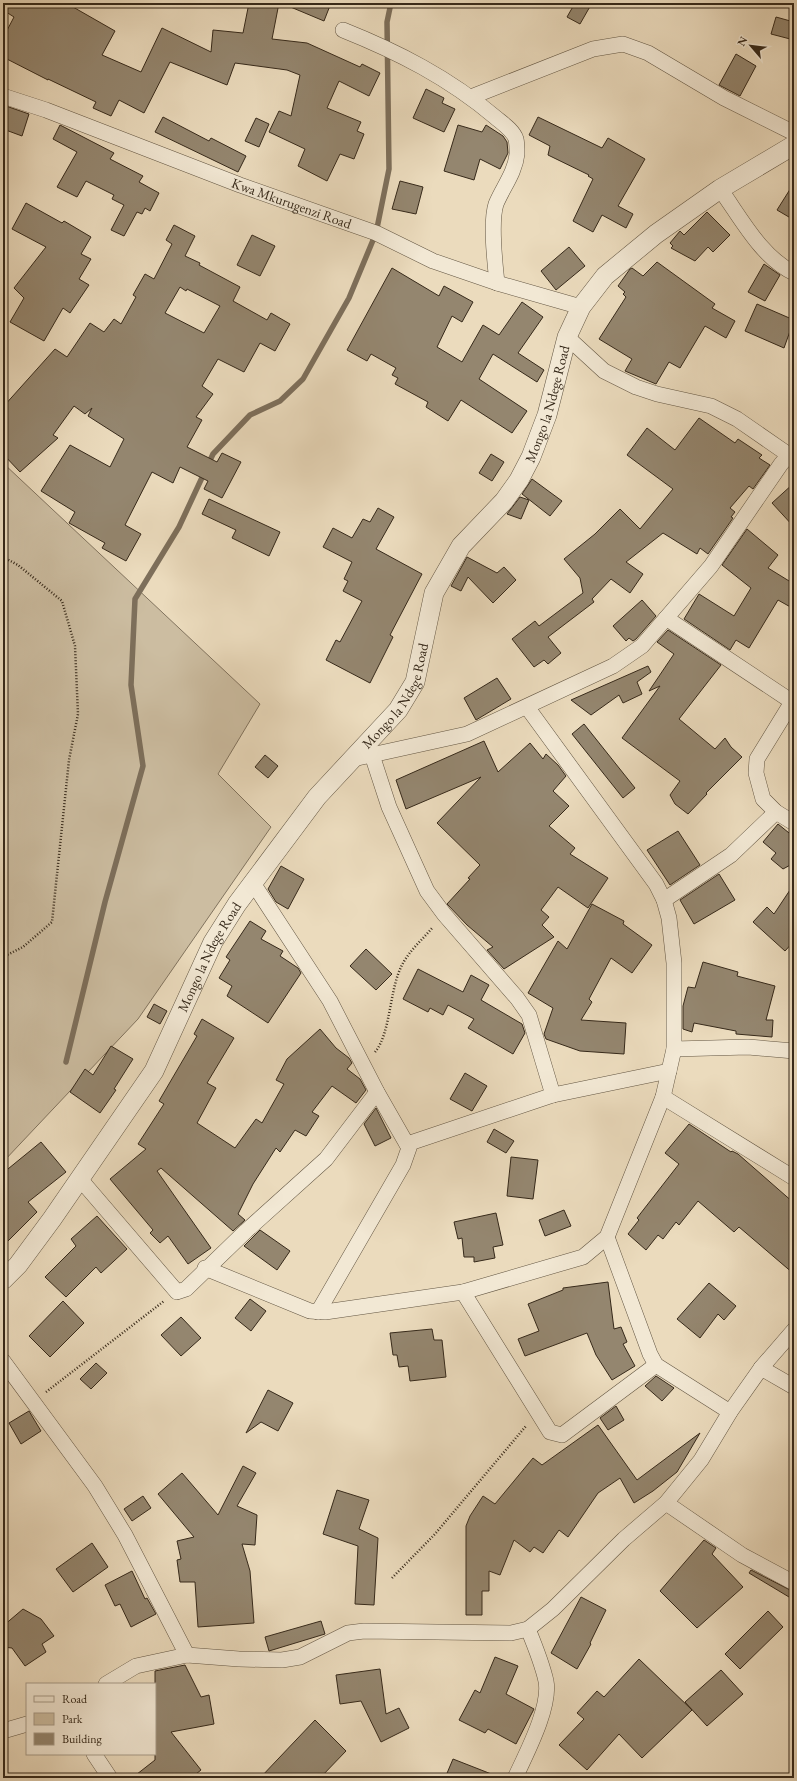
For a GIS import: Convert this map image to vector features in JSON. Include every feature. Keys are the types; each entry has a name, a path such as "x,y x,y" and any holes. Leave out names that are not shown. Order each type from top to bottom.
{"street":[{"path":"343,30 387,48 415,62 471,97 510,130 516,138 517,154 511,176 496,205 493,237 497,283"},
{"path":"471,97 593,49 622,44 648,54 724,98 794,133"},
{"name":"Kwa Mkurugenzi Road","path":"3,96 46,110 240,185 376,233 433,261 497,283 581,307"},
{"name":"Mongo la Ndege Road","path":"3,1280 18,1265 80,1179 154,1071 213,942 253,883 318,797 398,710 416,682 434,593 462,546 504,501 519,480 531,457 547,415 567,337 581,307 605,276 656,234 720,189 794,145"},
{"path":"720,189 764,250 777,263 794,273"},
{"path":"353,760 467,734 613,666 642,646 711,566 781,464 792,455 737,419 712,406 657,394 636,387 604,370 567,337"},
{"path":"666,618 793,702 757,759 756,773 763,799 776,812 794,823"},
{"path":"205,1268 310,1311 318,1312 463,1292 583,1257 607,1237 663,1097 674,1049 674,963 669,918 664,900 656,884 527,707"},
{"path":"372,755 389,807 427,891 444,914 517,998 529,1015 553,1095"},
{"path":"664,900 731,855 776,812"},
{"path":"253,883 330,1001 377,1092 409,1148 404,1165 318,1312"},
{"path":"674,1049 748,1047 794,1051"},
{"path":"407,1144 553,1095 669,1071"},
{"path":"80,1179 177,1292 186,1289 205,1268 326,1159 377,1092"},
{"path":"663,1097 794,1178"},
{"path":"607,1237 650,1354 656,1365 730,1412"},
{"path":"463,1292 550,1432 562,1435 656,1365"},
{"path":"108,1683 136,1666 187,1655 239,1659 282,1660 300,1657 348,1633 364,1631 511,1633 528,1629 553,1608 624,1539 666,1503 701,1460 730,1412 761,1368 794,1330"},
{"path":"3,1361 95,1486 121,1529 187,1655"},
{"path":"761,1368 794,1387"},
{"path":"666,1503 742,1556 794,1583"},
{"path":"515,1778 537,1729 545,1703 546,1683 528,1629"},
{"path":"3,1731 26,1724"},
{"path":"95,1755 110,1778"}],"path":[{"path":"3,558 18,565 62,601 75,646 78,714 69,760 52,922 23,947 3,957"},
{"path":"364,1065 382,1042 394,990 402,964 444,914"},
{"path":"33,1402 177,1292"},
{"path":"392,1578 435,1534 538,1412"}],"green space":[{"path":"3,463 260,704 218,774 271,827 138,1019 3,1162"}],"building":[{"path":"3,3 66,3 115,31 102,55 141,72 162,28 211,52 213,30 243,33 249,3 279,3 272,39 307,43 360,67 362,64 380,73 369,96 339,81 327,108 361,122 357,131 364,134 354,159 340,154 327,181 298,166 305,149 269,132 279,111 291,116 300,75 287,70 235,63 227,85 170,62 144,113 119,100 111,116 93,108 96,102 3,57 3,38 14,17 3,10"},
{"path":"281,3 331,3 324,21"},
{"path":"575,3 592,3 580,24 567,17"},
{"path":"776,17 794,22 794,40 771,34"},
{"path":"736,54 756,66 740,96 719,85"},
{"path":"426,89 444,98 442,103 455,109 444,132 413,118"},
{"path":"3,105 29,114 22,136 3,129"},
{"path":"163,117 209,141 211,138 246,156 238,172 155,132"},
{"path":"538,117 602,148 608,138 645,159 618,206 633,214 626,228 602,215 593,232 573,221 593,179 588,176 589,175 548,155 550,146 529,135"},
{"path":"256,118 269,124 259,147 245,141"},
{"path":"60,125 114,153 110,159 143,176 139,182 159,193 150,211 145,208 142,214 137,212 124,236 111,230 124,205 112,199 114,195 86,181 77,197 57,187 77,152 53,139"},
{"path":"458,125 482,132 486,125 503,136 507,142 508,153 500,169 480,159 474,180 444,171"},
{"path":"400,181 423,187 416,214 392,209"},
{"path":"794,183 794,220 777,210"},
{"path":"26,203 62,223 64,221 91,237 81,254 91,259 79,279 89,285 70,313 63,308 44,341 10,322 24,298 14,288 46,247 12,229"},
{"path":"707,212 730,235 713,252 708,247 695,261 671,248 673,246 670,243 680,231 684,235"},
{"path":"174,225 195,236 185,256 200,263 199,265 240,287 233,301 267,320 271,313 290,324 275,351 260,343 244,372 218,359 202,386 213,394 196,417 202,420 187,447 217,462 222,453 241,462 222,498 204,489 208,481 180,467 173,483 152,472 125,525 141,534 126,561 102,548 105,543 69,523 75,512 41,491 70,445 110,467 124,439 88,416 92,408 85,414 74,406 53,435 58,438 20,472 3,454 3,407 55,349 67,357 90,323 104,332 114,319 121,324 136,297 133,295 145,274 154,279 172,244 166,240","holes":["180,287 186,291 187,289 220,306 204,333 165,313"]},
{"path":"252,235 275,246 260,276 237,265"},
{"path":"569,247 585,266 556,290 541,271"},
{"path":"657,262 715,304 712,308 735,321 726,338 705,326 680,368 669,362 656,384 625,371 632,359 599,339 626,297 623,294 625,292 618,286 630,269 632,268 643,276"},
{"path":"764,264 780,275 765,301 748,292"},
{"path":"392,268 439,296 444,286 473,302 462,322 452,316 437,347 462,362 483,325 499,335 522,302 543,317 518,353 544,370 537,382 493,354 479,379 527,411 512,433 461,400 448,421 426,407 428,402 395,384 398,378 392,375 396,368 371,354 367,361 347,350"},
{"path":"757,304 794,320 784,348 745,331"},
{"path":"699,418 735,443 738,439 762,455 759,458 770,465 753,489 749,486 730,508 735,512 731,517 733,518 708,554 700,548 697,554 663,533 626,562 643,574 630,593 611,579 592,599 594,602 548,637 561,653 548,664 544,660 534,667 512,639 535,621 539,626 583,593 580,578 564,559 595,534 620,509 640,529 673,489 627,455 647,428 675,450"},
{"path":"491,454 504,462 492,481 479,473"},
{"path":"532,479 562,501 550,516 522,494"},
{"path":"794,483 794,527 772,503"},
{"path":"520,497 529,500 521,519 507,514"},
{"path":"209,499 280,532 269,556 232,538 236,530 202,514"},
{"path":"378,508 394,517 376,549 422,574 390,635 393,637 370,683 326,660 336,640 340,642 362,601 343,591 348,581 344,579 352,562 323,547 333,528 352,538 363,519 370,522"},
{"path":"747,529 778,555 768,568 794,584 794,609 778,600 749,648 736,640 730,650 684,619 699,594 734,616 751,588 722,565"},
{"path":"467,557 497,573 504,567 516,580 493,603 468,577 461,591 451,586"},
{"path":"642,600 656,616 636,639 633,641 629,638 626,641 613,626"},
{"path":"668,630 721,665 679,719 715,749 725,738 731,747 742,757 706,793 707,794 688,814 675,804 670,795 680,781 622,738 660,686 649,691 674,654 657,642"},
{"path":"648,666 651,672 637,682 642,694 623,703 619,695 591,715 571,700"},
{"path":"497,678 511,699 476,720 464,698"},
{"path":"584,724 635,788 623,798 572,734"},
{"path":"484,741 498,772 530,743 543,759 546,754 558,765 566,776 553,791 569,806 549,826 575,848 570,854 608,878 588,908 558,887 541,910 549,917 542,925 554,937 504,969 487,950 493,947 467,925 447,904 470,879 468,878 480,865 437,823 481,777 406,809 396,780"},
{"path":"265,755 278,766 268,778 255,767"},
{"path":"778,824 794,837 794,863 783,869 771,859 776,853 763,842"},
{"path":"678,831 700,865 670,885 647,850"},
{"path":"281,866 304,879 288,909 276,902 268,889"},
{"path":"719,874 735,900 694,924 680,900"},
{"path":"794,884 794,941 785,951 753,922 767,907 774,914"},
{"path":"592,904 624,921 623,924 652,945 632,973 611,958 589,999 592,1002 581,1020 626,1023 624,1054 580,1051 546,1039 544,1034 553,1008 528,993 558,941 567,949"},
{"path":"250,921 266,931 261,939 283,951 280,956 298,968 301,973 268,1023 227,996 232,986 219,978 230,960 226,957"},
{"path":"366,949 392,974 376,990 350,966"},
{"path":"703,962 738,972 737,976 775,986 766,1020 773,1020 772,1037 736,1034 736,1031 694,1023 692,1032 683,1029 683,1006 688,987 695,988"},
{"path":"418,969 463,992 471,975 489,985 481,1000 522,1024 525,1033 513,1054 468,1028 474,1019 448,1005 443,1015 430,1008 428,1012 403,999"},
{"path":"154,1004 167,1011 160,1024 147,1017"},
{"path":"202,1019 234,1038 207,1083 216,1088 197,1123 235,1148 256,1119 262,1123 284,1084 276,1080 287,1059 320,1029 336,1048 349,1058 352,1063 347,1069 360,1079 366,1090 356,1103 332,1086 312,1112 319,1116 306,1136 295,1130 280,1152 276,1148 253,1184 238,1214 245,1220 233,1231 161,1168 157,1171 211,1248 188,1264 168,1236 160,1243 150,1233 153,1230 110,1179 146,1149 138,1144 164,1104 159,1101 197,1036 194,1034"},
{"path":"111,1046 133,1059 114,1089 116,1090 100,1113 70,1092 85,1069 93,1075"},
{"path":"465,1073 487,1086 472,1111 450,1099"},
{"path":"376,1108 391,1138 375,1146 364,1124"},
{"path":"689,1124 731,1152 732,1151 738,1154 794,1203 794,1274 739,1227 734,1232 698,1201 679,1225 676,1222 663,1239 658,1235 646,1250 628,1234 639,1220 637,1218 679,1164 665,1153"},
{"path":"494,1129 514,1141 506,1153 487,1142"},
{"path":"41,1142 66,1172 28,1202 37,1212 3,1246 3,1173"},
{"path":"511,1157 538,1160 533,1199 507,1196"},
{"path":"564,1210 571,1226 545,1236 539,1220"},
{"path":"496,1213 503,1245 493,1247 495,1258 474,1262 474,1257 464,1257 462,1238 458,1239 454,1222"},
{"path":"97,1216 127,1249 101,1273 96,1267 66,1297 45,1277 76,1246 71,1239"},
{"path":"260,1230 290,1251 277,1270 244,1246"},
{"path":"608,1282 614,1329 621,1327 627,1342 623,1344 635,1366 612,1380 596,1355 587,1333 525,1356 518,1339 539,1331 528,1304 563,1290 563,1288"},
{"path":"709,1283 736,1306 724,1320 718,1314 700,1338 677,1319"},
{"path":"250,1299 266,1311 251,1331 235,1318"},
{"path":"63,1301 84,1323 50,1357 29,1336"},
{"path":"181,1317 201,1338 181,1356 161,1335"},
{"path":"432,1329 434,1340 442,1340 446,1377 410,1381 408,1366 399,1367 397,1355 393,1355 390,1333"},
{"path":"96,1363 107,1373 91,1389 80,1379"},
{"path":"656,1376 674,1388 662,1401 645,1386"},
{"path":"268,1390 293,1403 278,1431 261,1422 246,1433"},
{"path":"616,1406 624,1420 608,1430 600,1418"},
{"path":"29,1411 41,1431 21,1444 9,1423"},
{"path":"598,1425 637,1480 700,1433 677,1472 653,1491 634,1503 620,1478 598,1493 568,1537 559,1530 543,1553 534,1547 530,1552 514,1540 500,1575 489,1571 489,1591 482,1591 482,1615 466,1615 466,1526 470,1516 483,1496 495,1504 533,1458 542,1465"},
{"path":"243,1466 256,1473 237,1506 257,1515 255,1545 242,1544 250,1571 254,1623 198,1627 195,1582 180,1582 177,1560 181,1559 177,1541 194,1537 158,1494 182,1473 218,1515"},
{"path":"337,1490 369,1500 359,1529 378,1538 374,1605 355,1604 358,1546 323,1534"},
{"path":"143,1496 151,1508 132,1521 124,1509"},
{"path":"704,1540 716,1548 712,1554 743,1587 697,1628 660,1591"},
{"path":"92,1543 108,1567 73,1592 56,1569"},
{"path":"751,1570 794,1592 794,1600 749,1573"},
{"path":"132,1571 145,1599 147,1598 156,1614 131,1627 120,1604 115,1606 105,1585"},
{"path":"581,1597 606,1610 590,1643 591,1644 577,1669 551,1653"},
{"path":"23,1609 41,1619 54,1636 42,1644 46,1652 25,1666 12,1648 3,1647 3,1626"},
{"path":"768,1611 783,1627 740,1669 725,1654"},
{"path":"321,1621 325,1634 269,1651 265,1637"},
{"path":"495,1657 518,1666 506,1694 534,1709 516,1744 488,1729 485,1733 459,1720 475,1690 480,1693"},
{"path":"639,1659 692,1710 642,1758 619,1734 587,1770 559,1745 584,1719 577,1713 597,1691 604,1697"},
{"path":"185,1665 201,1697 209,1695 214,1724 171,1732 201,1770 191,1778 132,1778 155,1760 155,1671"},
{"path":"380,1669 386,1714 399,1708 409,1728 381,1742 361,1701 340,1704 336,1675"},
{"path":"721,1670 743,1694 707,1726 685,1702"},
{"path":"315,1720 346,1751 320,1778 260,1778"},
{"path":"453,1759 499,1777 499,1778 445,1778"}],"waterway":[{"path":"66,1062 105,902 143,766 131,685 135,599 179,527 213,454 250,415 280,401 303,379 349,298 376,233 389,169 387,22 391,3"}]}
